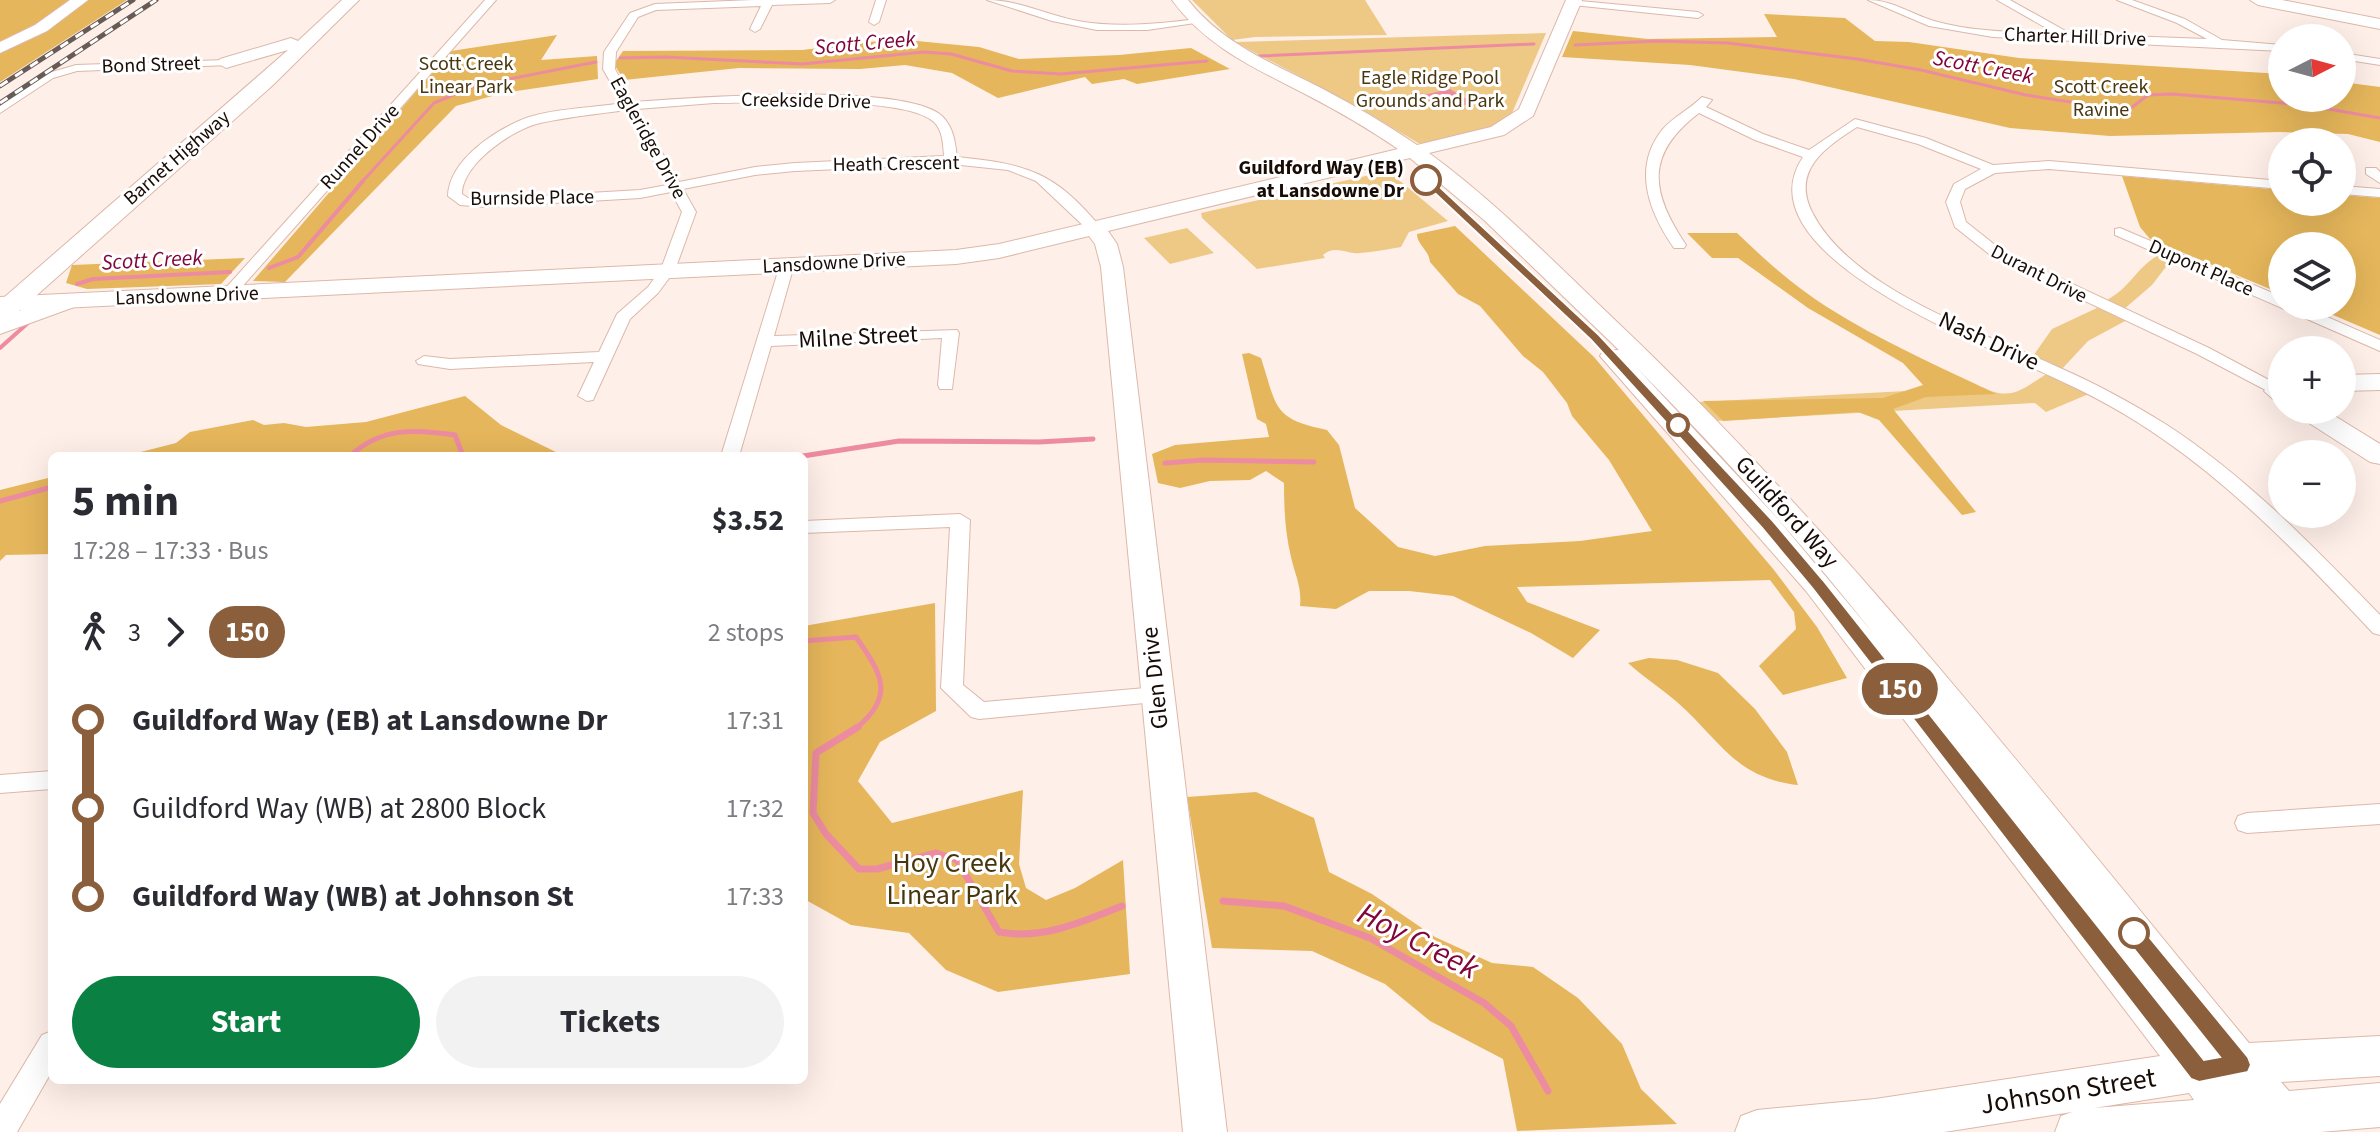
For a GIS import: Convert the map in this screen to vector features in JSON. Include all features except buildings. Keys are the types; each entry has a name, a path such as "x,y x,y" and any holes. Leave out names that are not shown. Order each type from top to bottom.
{"main road":[{"name":"Barnet Highway","path":"2,304 250,79 281,57 339,0"},
{"name":"Barnet Highway","path":"34,274 281,57 351,0"},
{"path":"226,63 260,55 281,57"},
{"path":"226,63 281,57"},
{"path":"226,63 246,67 250,79"},
{"path":"34,274 68,301"},
{"path":"2,304 68,301"}],"street":[{"path":"0,48 41,28 80,0"},
{"name":"Runnel Drive","path":"228,294 491,0"},
{"name":"Eagleridge Drive","path":"668,270 689,212 629,106 608,63 610,52 639,11 655,7 830,0"},
{"path":"874,22 881,0"},
{"path":"992,0 1030,8 1085,26 1133,28 1189,23"},
{"name":"Charter Hill Drive","path":"1873,0 1918,19 1958,29 2069,38 2268,47"},
{"path":"2002,0 2069,38"},
{"path":"2122,0 2189,25 2220,43"},
{"path":"2258,0 2380,24"},
{"path":"1574,1 1671,6 1698,15"},
{"name":"Lansdowne Drive","path":"68,301 977,255 1486,136 1524,116 1574,1"},
{"path":"755,29 768,2"},
{"name":"Guildford Way","path":"1172,2 1189,23 1352,112 1407,155 1438,190 1595,338 1767,525 2264,1124"},
{"path":"2356,58 2380,62"},
{"name":"Bond Street","path":"0,109 49,76 76,68 226,63"},
{"name":"Creekside Drive","path":"629,106 714,99 888,102 937,118 948,134 951,160"},
{"path":"1679,245 1655,201 1653,165 1660,142 1702,104 1768,141 1808,154 1855,123 1922,141 1992,169"},
{"name":"Burnside Place","path":"629,106 552,115 519,125 490,143 471,160 455,186 455,196 465,202 486,203 640,194 677,188"},
{"name":"Nash Drive","path":"1808,154 1799,177 1803,209 1825,242 1860,273 1907,303 2102,395 2170,436 2236,488 2307,551 2380,628"},
{"name":"Heath Crescent","path":"677,188 768,169 951,160 1010,166 1041,178 1095,229"},
{"name":"Durant Drive","path":"2268,184 2066,166 1992,169 1959,187 1953,202 1960,224 1981,244 2021,267 2203,351 2268,386"},
{"path":"2356,191 2380,193"},
{"name":"Glen Drive","path":"1095,229 1106,244 1112,267 1205,1132"},
{"name":"Dupont Place","path":"2120,232 2268,297"},
{"path":"731,452 787,265"},
{"path":"587,396 623,317 653,290 668,270"},
{"path":"2321,320 2380,346"},
{"name":"Milne Street","path":"764,341 951,333 946,385"},
{"path":"424,361 450,364 605,357"},
{"path":"2356,383 2380,382"},
{"path":"2329,424 2380,456"},
{"path":"808,527 960,520 952,688 979,711 1157,695"},
{"path":"0,784 48,780"},
{"path":"2247,823 2380,814"},
{"path":"0,1132 48,1051"},
{"name":"Johnson Street","path":"1757,1132 1875,1121 2220,1068 2380,1056"},
{"name":"Johnson Street","path":"2077,1132 2264,1124 2380,1105"}],"green space":[{"path":"0,0 127,0 0,82"},
{"path":"1192,0 1365,0 1387,35 1232,40"},
{"name":"Scott Creek Ravine","path":"1764,14 1845,18 1875,41 1909,42 2019,58 2268,73 2268,112 2356,112 2356,84 2380,87 2380,142 2356,136 2356,128 2268,128 2268,132 2110,136 2010,128 1794,79 1690,65 1562,57 1573,31 1648,39 1777,37"},
{"name":"Eagle Ridge Pool Grounds and Park","path":"1546,33 1510,118 1485,133 1426,143 1418,143 1235,42"},
{"name":"Scott Creek Linear Park","path":"557,35 541,60 597,56 598,79 503,93 456,106 285,282 253,281 451,51"},
{"path":"896,39 979,47 1019,59 1191,48 1230,69 1137,84 1124,79 1092,84 1085,77 998,98 952,73 905,65 860,69 739,68 624,80 614,64 623,51 802,50"},
{"path":"1388,171 1448,221 1409,232 1401,247 1360,253 1332,250 1323,255 1325,258 1257,269 1202,218 1201,213"},
{"path":"2122,176 2268,189 2268,216 2356,216 2356,196 2380,198 2380,335 2345,320 2356,320 2356,232 2268,232 2268,288 2150,239 2140,227"},
{"path":"1455,226 1594,357 1774,570 1817,627 1847,678 1783,695 1759,666 1796,629 1794,612 1770,580 1517,587 1527,602 1600,630 1573,658 1531,633 1453,596 1369,591 1336,609 1300,606 1299,587 1286,529 1284,483 1266,471 1250,480 1210,481 1180,488 1158,483 1152,454 1175,445 1269,437 1266,424 1257,419 1242,354 1249,353 1261,358 1279,408 1296,421 1327,430 1339,445 1355,508 1398,547 1435,556 1485,546 1580,541 1652,531 1609,460 1572,416 1567,403 1543,372 1523,356 1480,306 1458,294 1430,262 1417,234"},
{"path":"1187,228 1214,253 1170,264 1144,238"},
{"path":"1687,233 1737,233 1780,272 1827,307 1889,342 1996,394 1926,397 1893,409 1976,512 1962,515 1879,420 1858,412 1723,421 1703,401 1883,398 1923,385 1903,363 1808,308 1738,258 1712,258"},
{"path":"2160,254 2172,259 2152,285 2123,310 2105,301 2114,296"},
{"path":"245,258 221,284 87,289 66,283 72,265"},
{"path":"2099,307 2127,320 2088,341 2062,369 2033,356 2052,329"},
{"path":"2048,373 2091,393 2046,412 2035,403 1716,421 1697,402 1982,387 2009,393"},
{"path":"465,396 501,425 556,452 141,452 176,443 190,432 253,420 264,425 284,423 306,427 366,422"},
{"path":"48,478 48,554 6,555 0,561 0,490"},
{"name":"Hoy Creek Linear Park","path":"935,603 936,711 880,742 858,781 892,823 1023,790 1019,864 1026,888 1046,900 1075,888 1123,860 1130,974 998,992 946,970 909,933 851,925 808,901 808,625"},
{"path":"1649,658 1677,660 1718,673 1755,709 1787,752 1798,785 1776,781 1743,766 1677,702 1628,663"},
{"path":"1256,792 1314,818 1329,872 1372,894 1435,937 1492,963 1533,967 1578,998 1622,1044 1641,1089 1677,1124 1517,1131 1503,1059 1430,1021 1385,984 1312,951 1212,948 1187,797"}],"shaded area":[{"path":"1450,89 1473,103 1444,110 1428,100 1411,99 1411,93 1428,94"}],"waterway":[{"name":"Scott Creek","path":"1575,45 1657,41 1728,43 1857,59 1921,70 2026,95 2103,107 2131,108 2148,95 2172,94 2306,105 2380,118"},
{"name":"Scott Creek","path":"1259,56 1534,44"},
{"name":"Scott Creek","path":"620,58 666,57 802,64 924,52 951,54 1012,71 1061,74 1207,61"},
{"name":"Scott Creek","path":"361,183 434,103 474,86 596,62"},
{"name":"Scott Creek","path":"269,268 298,257 363,181"},
{"name":"Scott Creek","path":"77,284 93,279 230,272"},
{"name":"Scott Creek","path":"0,348 29,322"},
{"name":"Hoy Creek","path":"355,452 386,435 412,431 455,435 461,452"},
{"path":"808,455 899,441 1039,442 1093,439"},
{"path":"1165,463 1204,460 1314,462"},
{"name":"Hoy Creek","path":"0,501 48,488"},
{"name":"Hoy Creek","path":"808,641 856,637 878,673 881,684 876,706 855,729"},
{"name":"Hoy Creek","path":"855,729 816,753 813,813 826,834 859,869 877,869 936,853 957,860 999,932 1047,932 1122,906"},
{"name":"Hoy Creek","path":"1223,901 1284,906 1370,938 1484,1003 1511,1026 1548,1091"}],"railway":[{"path":"0,86 133,0"},
{"path":"0,103 156,0"}],"bus line":[{"name":"150","path":"1426,180 1595,338 1767,525 1817,584 2199,1071 2240,1065 2134,933"}],"place":[{"name":"Guildford Way (EB) at Lansdowne Dr","path":"1426,180"}]}
